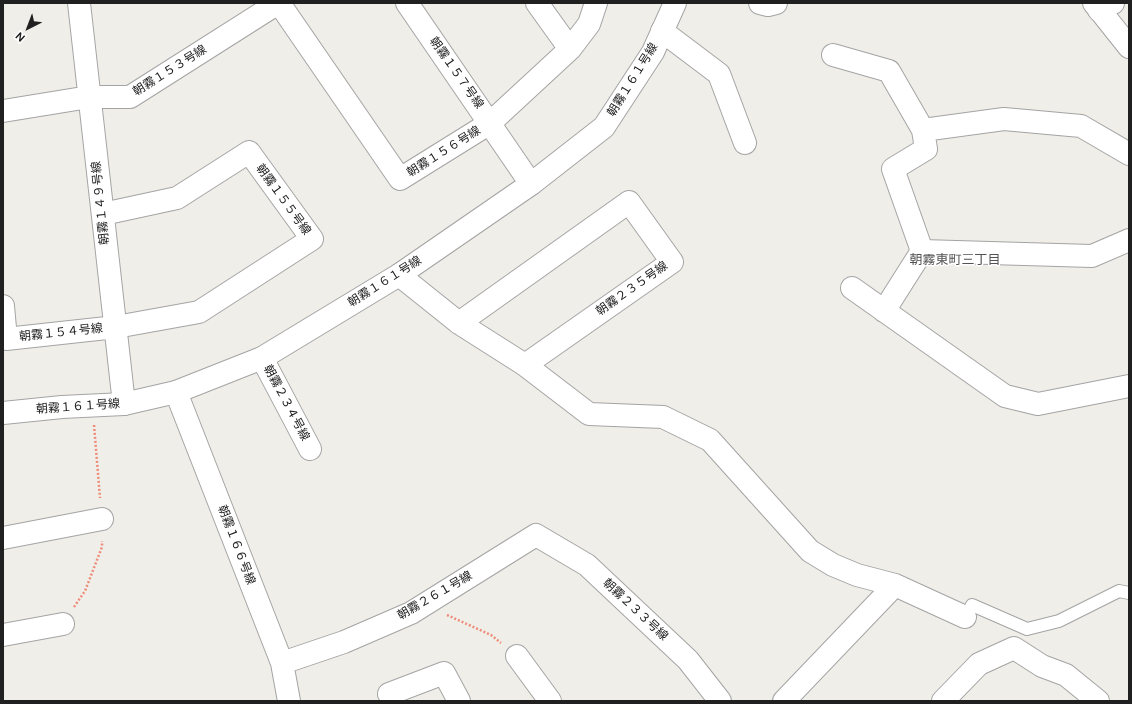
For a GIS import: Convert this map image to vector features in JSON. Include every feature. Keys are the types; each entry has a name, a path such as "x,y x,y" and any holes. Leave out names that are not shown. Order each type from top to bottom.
{"street":[{"name":"朝霧１４９号線","path":"79,3 124,404"},
{"name":"朝霧１５３号線","path":"3,111 89,97 130,97 279,3"},
{"name":"朝霧１５６号線","path":"279,3 400,179 490,123 570,49 589,24 596,3"},
{"name":"朝霧１５７号線","path":"407,3 531,184"},
{"path":"537,3 570,49"},
{"name":"朝霧１６１号線","path":"3,413 92,405 124,404 176,392 262,358 399,275 531,184 604,127 653,52 675,3"},
{"path":"760,3 768,5 776,3"},
{"path":"1102,5 1129,47"},
{"path":"662,31 719,74 745,143"},
{"path":"833,55 888,71 923,130 926,149 893,169 922,251"},
{"path":"923,130 1004,119 1081,126 1129,154"},
{"name":"朝霧１５５号線","path":"103,214 177,198 249,152 312,239 199,312 116,327"},
{"name":"朝霧２３５号線","path":"459,323 629,202 672,262 525,365"},
{"path":"922,251 1092,256 1129,240"},
{"path":"884,311 922,251"},
{"path":"399,275 459,323 525,365 589,414 663,417 710,440 787,528 810,550 832,565 858,575 895,585 965,617"},
{"path":"852,288 1005,396 1038,404 1129,386"},
{"name":"朝霧１５４号線","path":"3,306 6,339 116,327"},
{"name":"朝霧２３４号線","path":"262,358 310,449"},
{"name":"朝霧１６６号線","path":"176,392 282,663 289,701"},
{"path":"3,538 102,519"},
{"name":"朝霧２６１号線","path":"282,663 344,642 411,613 536,535"},
{"name":"朝霧２３３号線","path":"536,535 587,565 688,660 720,701"},
{"path":"784,701 895,585"},
{"path":"3,635 63,624"},
{"path":"943,701 979,664 1014,648 1042,666 1066,675 1098,701"},
{"path":"517,656 550,701"},
{"path":"389,694 444,673 459,701"}],"lane":[{"path":"965,617 972,605 1026,629 1059,621 1119,591 1129,593"}],"path":[{"path":"79,524 100,505 92,405"},
{"path":"63,624 85,591 102,547 102,519"},
{"path":"424,604 491,635 517,656"}],"district":[{"name":"朝霧東町三丁目","path":"955,261"}]}
